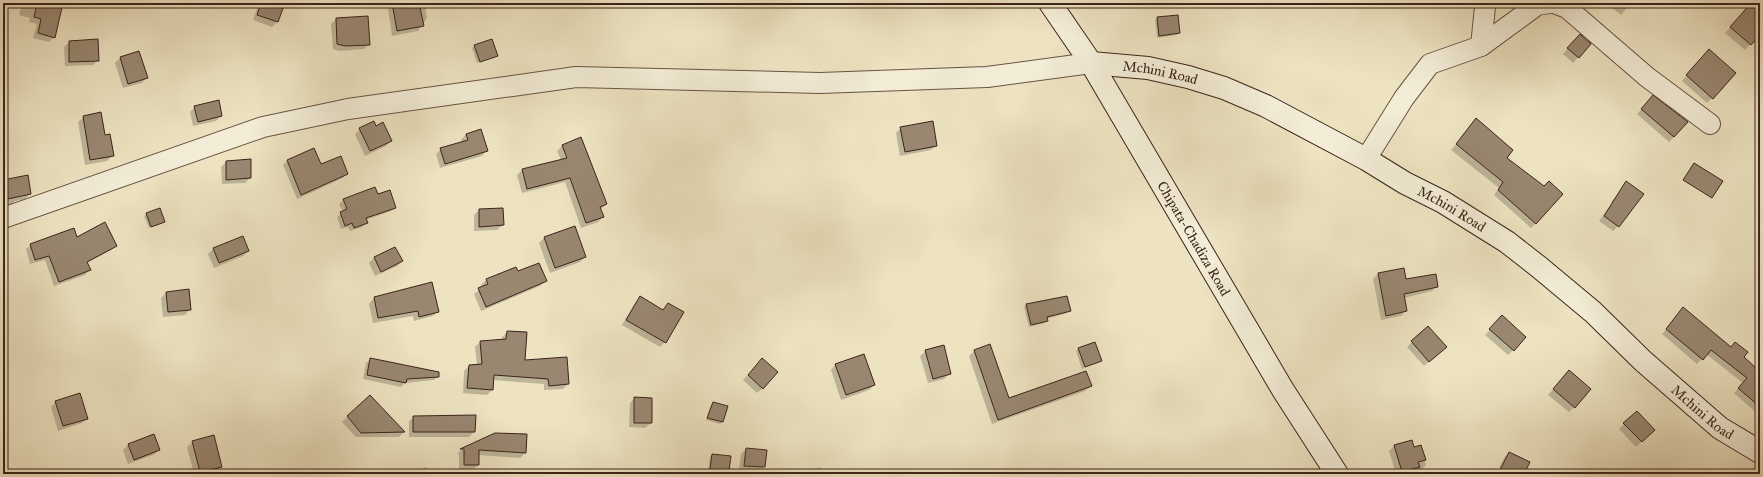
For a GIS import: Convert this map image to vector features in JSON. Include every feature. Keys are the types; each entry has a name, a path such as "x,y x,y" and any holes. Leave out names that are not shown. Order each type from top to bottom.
{"street":[{"name":"Chipata-Chadiza Road","path":"1050,3 1091,63 1283,390 1337,474"},
{"path":"1481,46 1485,8 1484,3"},
{"path":"1366,159 1404,98 1430,64 1481,46 1537,5 1550,3"},
{"path":"1554,3 1567,8 1647,77 1710,124"},
{"name":"Mchini Road","path":"1091,63 1148,68 1188,76 1224,88 1266,106 1366,159 1405,183 1443,202 1507,242 1593,312 1643,360 1720,428 1760,452"},
{"path":"3,218 263,127 348,109 380,104 576,77 820,82 987,77 1091,63"}],"building":[{"path":"37,3 63,3 55,38 38,33 41,19 34,17"},
{"path":"261,3 285,3 278,22 257,15"},
{"path":"392,3 419,3 424,26 397,31"},
{"path":"1751,3 1760,3 1760,35 1751,45 1730,27"},
{"path":"1178,15 1180,33 1159,36 1157,17"},
{"path":"368,16 370,45 345,46 337,44 336,18"},
{"path":"1580,34 1591,44 1579,58 1567,48"},
{"path":"98,39 99,61 69,62 69,41"},
{"path":"492,39 498,56 480,62 474,45"},
{"path":"1709,49 1736,73 1713,99 1686,75"},
{"path":"139,51 148,78 128,84 120,57"},
{"path":"1653,95 1688,122 1674,137 1641,109"},
{"path":"219,100 222,116 198,122 194,106"},
{"path":"101,112 105,135 110,134 114,156 90,160 83,116"},
{"path":"1476,118 1513,150 1507,158 1544,186 1549,181 1563,194 1536,224 1498,190 1503,182 1456,144"},
{"path":"374,121 376,126 383,122 392,141 370,151 359,128"},
{"path":"933,121 937,146 905,152 900,127"},
{"path":"481,129 488,151 445,164 440,148 468,140 466,134"},
{"path":"581,137 607,204 600,207 604,217 586,223 570,178 527,189 522,169 567,158 562,145"},
{"path":"314,148 321,164 341,156 348,174 301,195 287,160"},
{"path":"251,159 251,178 226,180 226,161"},
{"path":"1694,163 1723,181 1712,198 1683,180"},
{"path":"28,175 31,194 3,200 3,180"},
{"path":"1626,181 1644,194 1619,227 1604,216"},
{"path":"375,187 378,194 390,190 396,208 366,218 368,223 354,228 352,223 345,226 340,212 347,209 343,199"},
{"path":"160,208 165,222 151,227 146,213"},
{"path":"503,208 504,225 479,227 479,209"},
{"path":"105,222 117,246 87,262 91,270 59,282 49,256 35,260 30,244 74,228 77,237"},
{"path":"575,226 586,257 555,268 544,237"},
{"path":"243,236 249,251 219,263 213,248"},
{"path":"395,247 403,261 381,272 374,257"},
{"path":"539,263 547,281 486,307 478,288 488,284 486,279 516,267 518,271"},
{"path":"1404,268 1406,279 1436,274 1438,287 1404,294 1407,311 1386,316 1378,273"},
{"path":"432,282 439,312 419,317 418,311 378,318 374,297"},
{"path":"189,289 191,310 168,312 166,292"},
{"path":"640,296 663,310 668,303 684,312 666,343 626,320"},
{"path":"1067,296 1071,311 1047,317 1048,321 1031,325 1026,304"},
{"path":"1683,307 1731,347 1735,342 1748,352 1744,357 1756,368 1760,363 1760,407 1738,388 1747,378 1711,350 1703,360 1666,329"},
{"path":"1502,315 1526,337 1514,351 1489,329"},
{"path":"1428,326 1447,347 1429,362 1411,341"},
{"path":"507,331 527,332 525,360 567,357 569,384 549,386 548,379 494,375 493,390 467,388 469,365 482,364 480,341 506,339"},
{"path":"1095,342 1102,361 1085,367 1078,348"},
{"path":"990,344 1009,398 1086,371 1092,386 998,420 974,350"},
{"path":"944,345 951,374 933,379 925,350"},
{"path":"864,354 875,385 846,395 835,364"},
{"path":"370,358 439,372 439,377 407,379 406,383 367,375"},
{"path":"762,358 778,372 763,389 748,375"},
{"path":"1569,370 1591,389 1575,408 1553,389"},
{"path":"80,393 88,419 63,426 55,401"},
{"path":"370,395 405,432 361,433 347,416"},
{"path":"634,397 652,398 652,423 634,423"},
{"path":"713,402 728,406 723,422 707,418"},
{"path":"1637,411 1655,430 1642,442 1623,423"},
{"path":"476,415 475,432 413,432 413,416"},
{"path":"495,433 527,434 526,453 479,450 479,465 464,465 464,449 460,449"},
{"path":"154,434 160,450 134,460 128,444"},
{"path":"214,435 222,467 200,472 192,441"},
{"path":"1412,440 1414,447 1421,445 1426,460 1418,462 1420,467 1402,472 1394,445"},
{"path":"746,448 767,450 765,467 744,466"},
{"path":"1509,452 1530,462 1524,474 1498,474"},
{"path":"712,454 731,456 729,471 710,469"}]}
